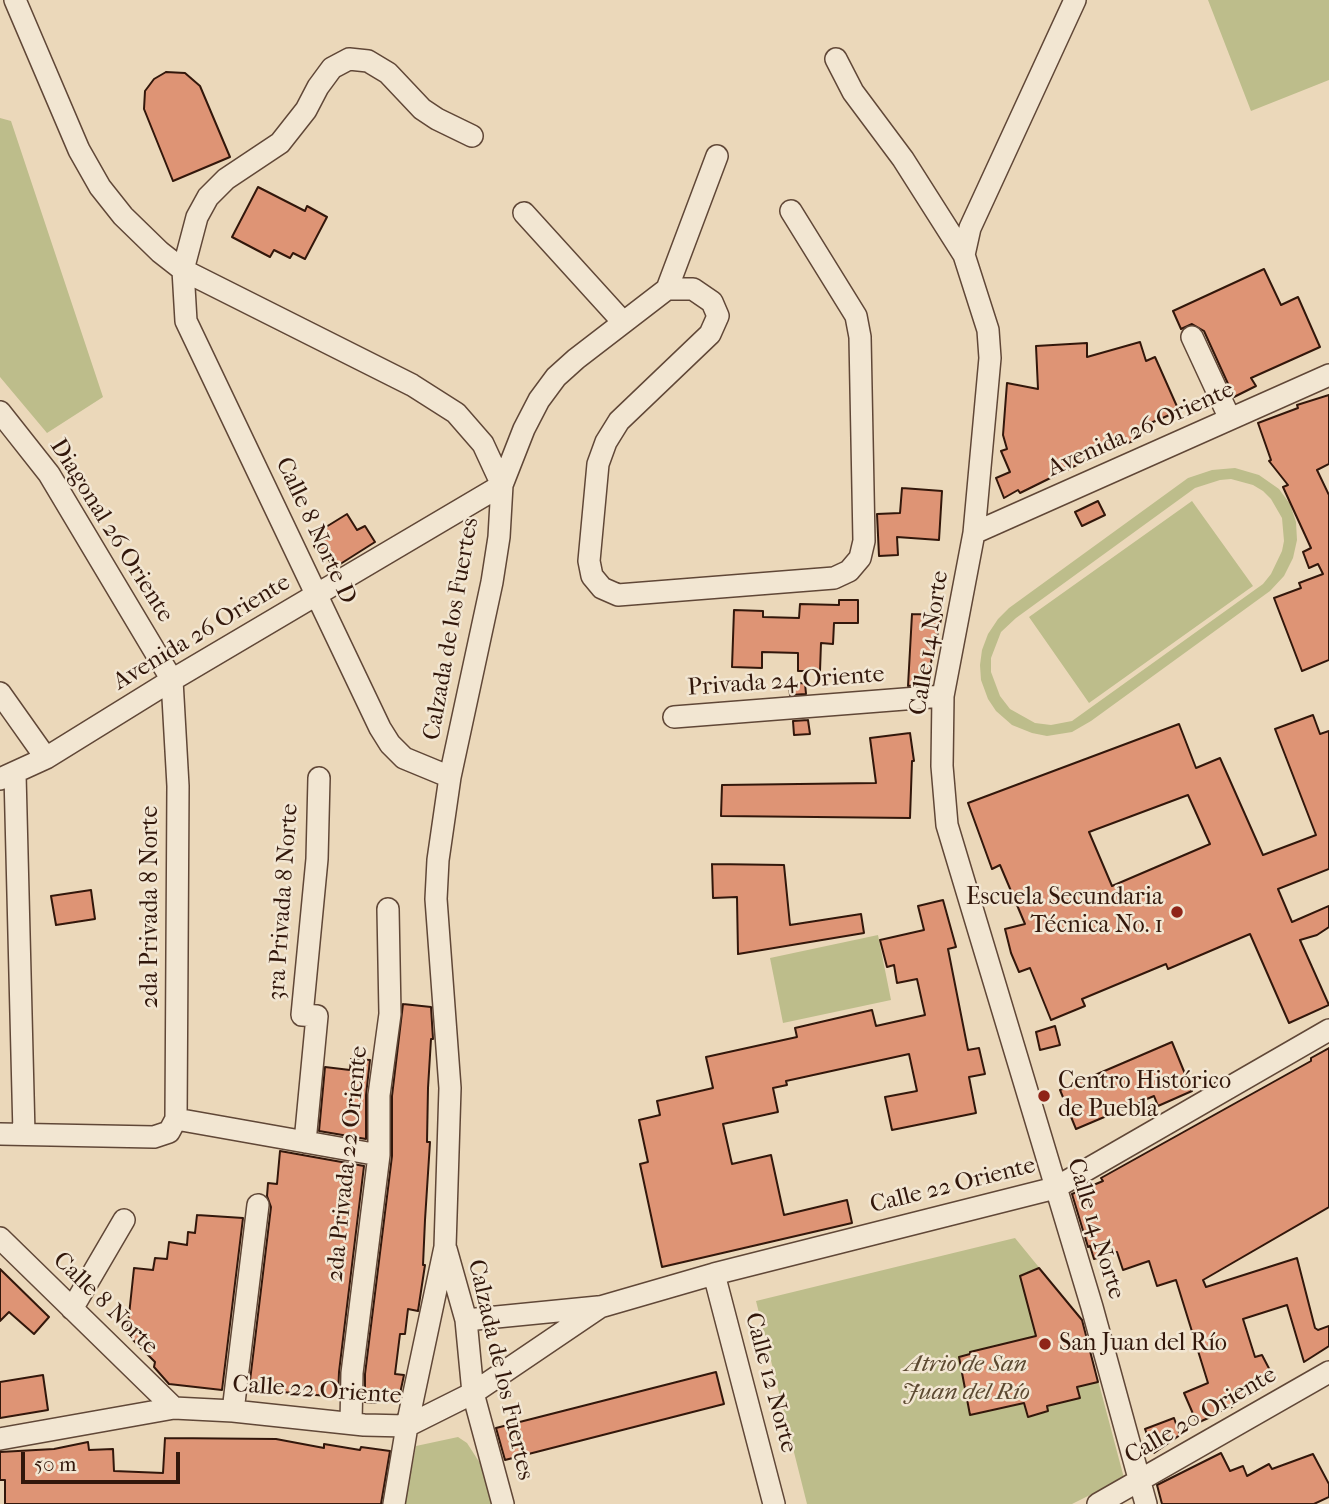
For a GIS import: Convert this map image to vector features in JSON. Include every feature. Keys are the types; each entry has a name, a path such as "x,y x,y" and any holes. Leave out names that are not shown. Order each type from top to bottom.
{"street":[{"name":"Calzada de los Fuertes","path":"15,0 79,150 100,187 123,216 183,271 412,384 456,413 484,444 502,485 499,537 492,582 450,778 438,860 436,899 450,1088 445,1247 407,1426 394,1504"},
{"path":"964,255 970,228 1075,0"},
{"name":"Calle 8 Norte D","path":"450,778 404,758 390,744 186,321 183,271 197,217 208,198 226,179 280,143 306,110 332,68 349,59 368,61 388,73 422,109 472,136"},
{"name":"Calle 14 Norte","path":"836,59 853,92 903,159 964,255 988,330 990,358 974,533 943,696 942,766 947,825 1092,1307 1146,1504"},
{"path":"502,485 524,429 539,400 556,377 667,289 717,156"},
{"path":"667,289 693,289 712,302 718,316 710,334 619,421 606,442 598,464 589,561 592,576 601,588 618,595 834,578 849,571 860,558 864,541 860,337 856,316 791,211"},
{"path":"524,213 623,322"},
{"path":"1192,337 1230,419"},
{"name":"Avenida 26 Oriente","path":"974,533 1329,375"},
{"name":"Diagonal 26 Oriente","path":"0,412 49,474 172,680"},
{"name":"Avenida 26 Oriente","path":"8,777 46,758 172,680 502,485"},
{"name":"2da Privada 8 Norte","path":"172,680 178,786 172,1125"},
{"path":"0,693 46,758"},
{"name":"Privada 24 Oriente","path":"674,717 943,696"},
{"path":"8,777 24,1134"},
{"name":"3ra Privada 8 Norte","path":"305,1142 317,1016 302,1015 317,859 318,778"},
{"name":"2da Privada 22 Oriente","path":"351,1423 352,1373 379,1155 379,1095 390,1014 388,909"},
{"name":"Calle 22 Oriente","path":"466,1320 600,1307 714,1274 1055,1188 1329,1030"},
{"path":"0,1134 154,1137 172,1125 305,1142 379,1155"},
{"path":"233,1411 258,1205"},
{"path":"72,1309 124,1220"},
{"name":"Calle 8 Norte","path":"0,1238 174,1408"},
{"name":"Calzada de los Fuertes","path":"445,1247 466,1320 473,1393 503,1504"},
{"name":"Calle 12 Norte","path":"714,1274 774,1504"},
{"name":"Calle 22 Oriente","path":"0,1439 174,1408 407,1426 473,1393 600,1307"},
{"name":"Calle 20 Oriente","path":"1098,1504 1329,1372"}],"green space":[{"path":"1208,0 1329,0 1329,80 1251,111"},
{"path":"0,118 11,121 103,397 47,433 0,377"},
{"path":"1235,468 1259,475 1279,489 1290,504 1296,522 1297,540 1293,558 1284,576 1270,591 1072,732 1047,736 1012,725 996,711 981,680 982,650 998,619 1009,608 1188,478 1212,470","holes":["1231,479 1253,485 1271,499 1282,518 1282,551 1263,584 1072,721 1051,725 1035,723 1010,709 1000,696 991,672 991,658 1001,632 1016,618 1195,488"]},
{"path":"1192,501 1253,586 1089,703 1029,617"},
{"path":"878,935 891,1000 783,1023 770,958"},
{"name":"Atrio de San Juan del Río","path":"1015,1238 1082,1320 1124,1478 1072,1504 807,1504 756,1301"},
{"path":"458,1437 467,1443 485,1471 497,1504 405,1504 416,1446"}],"building":[{"path":"166,72 185,73 200,86 230,157 173,181 144,109 145,91 154,79"},
{"path":"258,187 305,211 307,206 327,217 305,259 293,253 290,258 274,250 270,257 232,237"},
{"path":"1264,269 1281,305 1298,297 1320,347 1251,378 1256,386 1234,397 1204,331 1192,324 1181,329 1173,311"},
{"path":"1140,342 1146,361 1155,357 1179,411 1134,430 1138,439 1004,498 996,478 1010,472 1001,451 1007,449 1003,435 1007,383 1038,389 1036,346 1087,343 1087,357"},
{"path":"1329,395 1329,464 1317,470 1329,495 1329,660 1302,671 1274,598 1301,588 1299,583 1323,574 1318,564 1309,568 1303,552 1311,548 1283,487 1288,485 1269,461 1271,460 1258,423 1298,408 1297,405"},
{"path":"902,488 942,491 939,540 897,537 898,555 879,556 877,514 900,513"},
{"path":"1098,501 1105,515 1082,526 1075,512"},
{"path":"347,514 357,530 365,526 375,542 334,568 327,557 323,559 314,546 318,543 313,535"},
{"path":"839,600 858,600 858,623 834,623 833,644 821,643 820,671 798,671 798,653 762,652 762,668 732,667 734,610 763,611 763,617 799,618 800,604 839,605"},
{"path":"912,614 942,615 926,684 908,686"},
{"path":"805,683 806,694 790,695 789,684"},
{"path":"1313,715 1320,734 1329,731 1329,869 1278,889 1292,922 1329,906 1329,927 1317,935 1300,940 1329,1005 1289,1023 1250,934 1168,969 1166,964 1082,999 1085,1006 1051,1020 1030,968 1019,972 1011,953 1005,929 1025,924 1000,865 992,869 968,803 1179,724 1196,768 1220,758 1263,855 1316,835 1275,729","holes":["1188,795 1210,844 1112,886 1089,832"]},
{"path":"808,720 810,734 794,735 793,721"},
{"path":"910,733 914,761 910,818 721,816 722,785 876,783 870,738"},
{"path":"712,864 784,865 790,925 861,914 864,933 738,954 737,897 713,898"},
{"path":"91,890 95,919 56,925 51,896"},
{"path":"943,900 956,947 948,949 968,1050 979,1048 985,1074 969,1077 976,1113 892,1130 885,1097 917,1091 909,1054 786,1081 787,1085 773,1088 778,1112 723,1124 732,1164 771,1155 784,1215 847,1200 852,1223 662,1267 640,1164 648,1162 639,1120 660,1115 657,1101 713,1088 706,1057 797,1037 795,1028 872,1010 876,1026 925,1015 917,979 897,983 894,965 887,967 880,940 924,930 918,906"},
{"path":"403,1004 431,1007 433,1039 428,1088 427,1142 430,1142 425,1265 418,1311 408,1309 405,1334 400,1334 395,1374 404,1375 398,1403 376,1400 376,1403 365,1402 365,1374 392,1156 392,1096"},
{"path":"1055,1026 1060,1045 1040,1050 1036,1032"},
{"path":"1172,1042 1192,1091 1158,1106 1154,1096 1076,1129 1060,1090"},
{"path":"1329,1048 1329,1207 1203,1280 1206,1287 1297,1258 1315,1328 1318,1330 1329,1326 1329,1346 1304,1362 1287,1305 1243,1319 1255,1357 1262,1355 1275,1380 1231,1405 1232,1407 1197,1423 1184,1393 1208,1383 1176,1280 1157,1286 1149,1261 1123,1270 1117,1252 1094,1259 1072,1194 1103,1181 1101,1178 1311,1061 1311,1058"},
{"path":"351,1059 370,1060 366,1095 366,1139 319,1131 325,1067 350,1070"},
{"path":"280,1151 364,1166 338,1397 249,1389 271,1207 267,1196 268,1183 277,1184"},
{"path":"197,1215 243,1218 222,1390 169,1384 154,1367 155,1362 127,1334 134,1268 153,1270 155,1258 167,1259 169,1242 187,1245 188,1232 195,1233"},
{"name":"San Juan del Río","path":"1039,1268 1082,1320 1098,1382 1077,1387 1080,1398 1047,1406 1048,1411 1028,1417 1024,1403 970,1415 959,1357 1036,1336 1020,1276"},
{"path":"0,1269 49,1317 34,1334 9,1312 0,1321"},
{"path":"716,1372 724,1404 505,1460 496,1428"},
{"path":"43,1375 48,1410 0,1418 0,1382"},
{"path":"1174,1418 1180,1435 1154,1453 1145,1429"},
{"path":"165,1438 276,1439 324,1448 324,1444 360,1450 361,1447 390,1451 381,1504 5,1504 5,1480 0,1480 0,1452 54,1449 88,1442 89,1450 113,1449 114,1471 163,1473"},
{"path":"1221,1453 1230,1471 1243,1466 1247,1476 1269,1464 1272,1469 1313,1454 1329,1484 1329,1497 1314,1504 1162,1504 1157,1485"}],"place":[{"name":"Escuela Secundaria Técnica No. 1","path":"1177,912"},
{"name":"Centro Histórico de Puebla","path":"1044,1096"},
{"name":"San Juan del Río","path":"1045,1344"}]}
